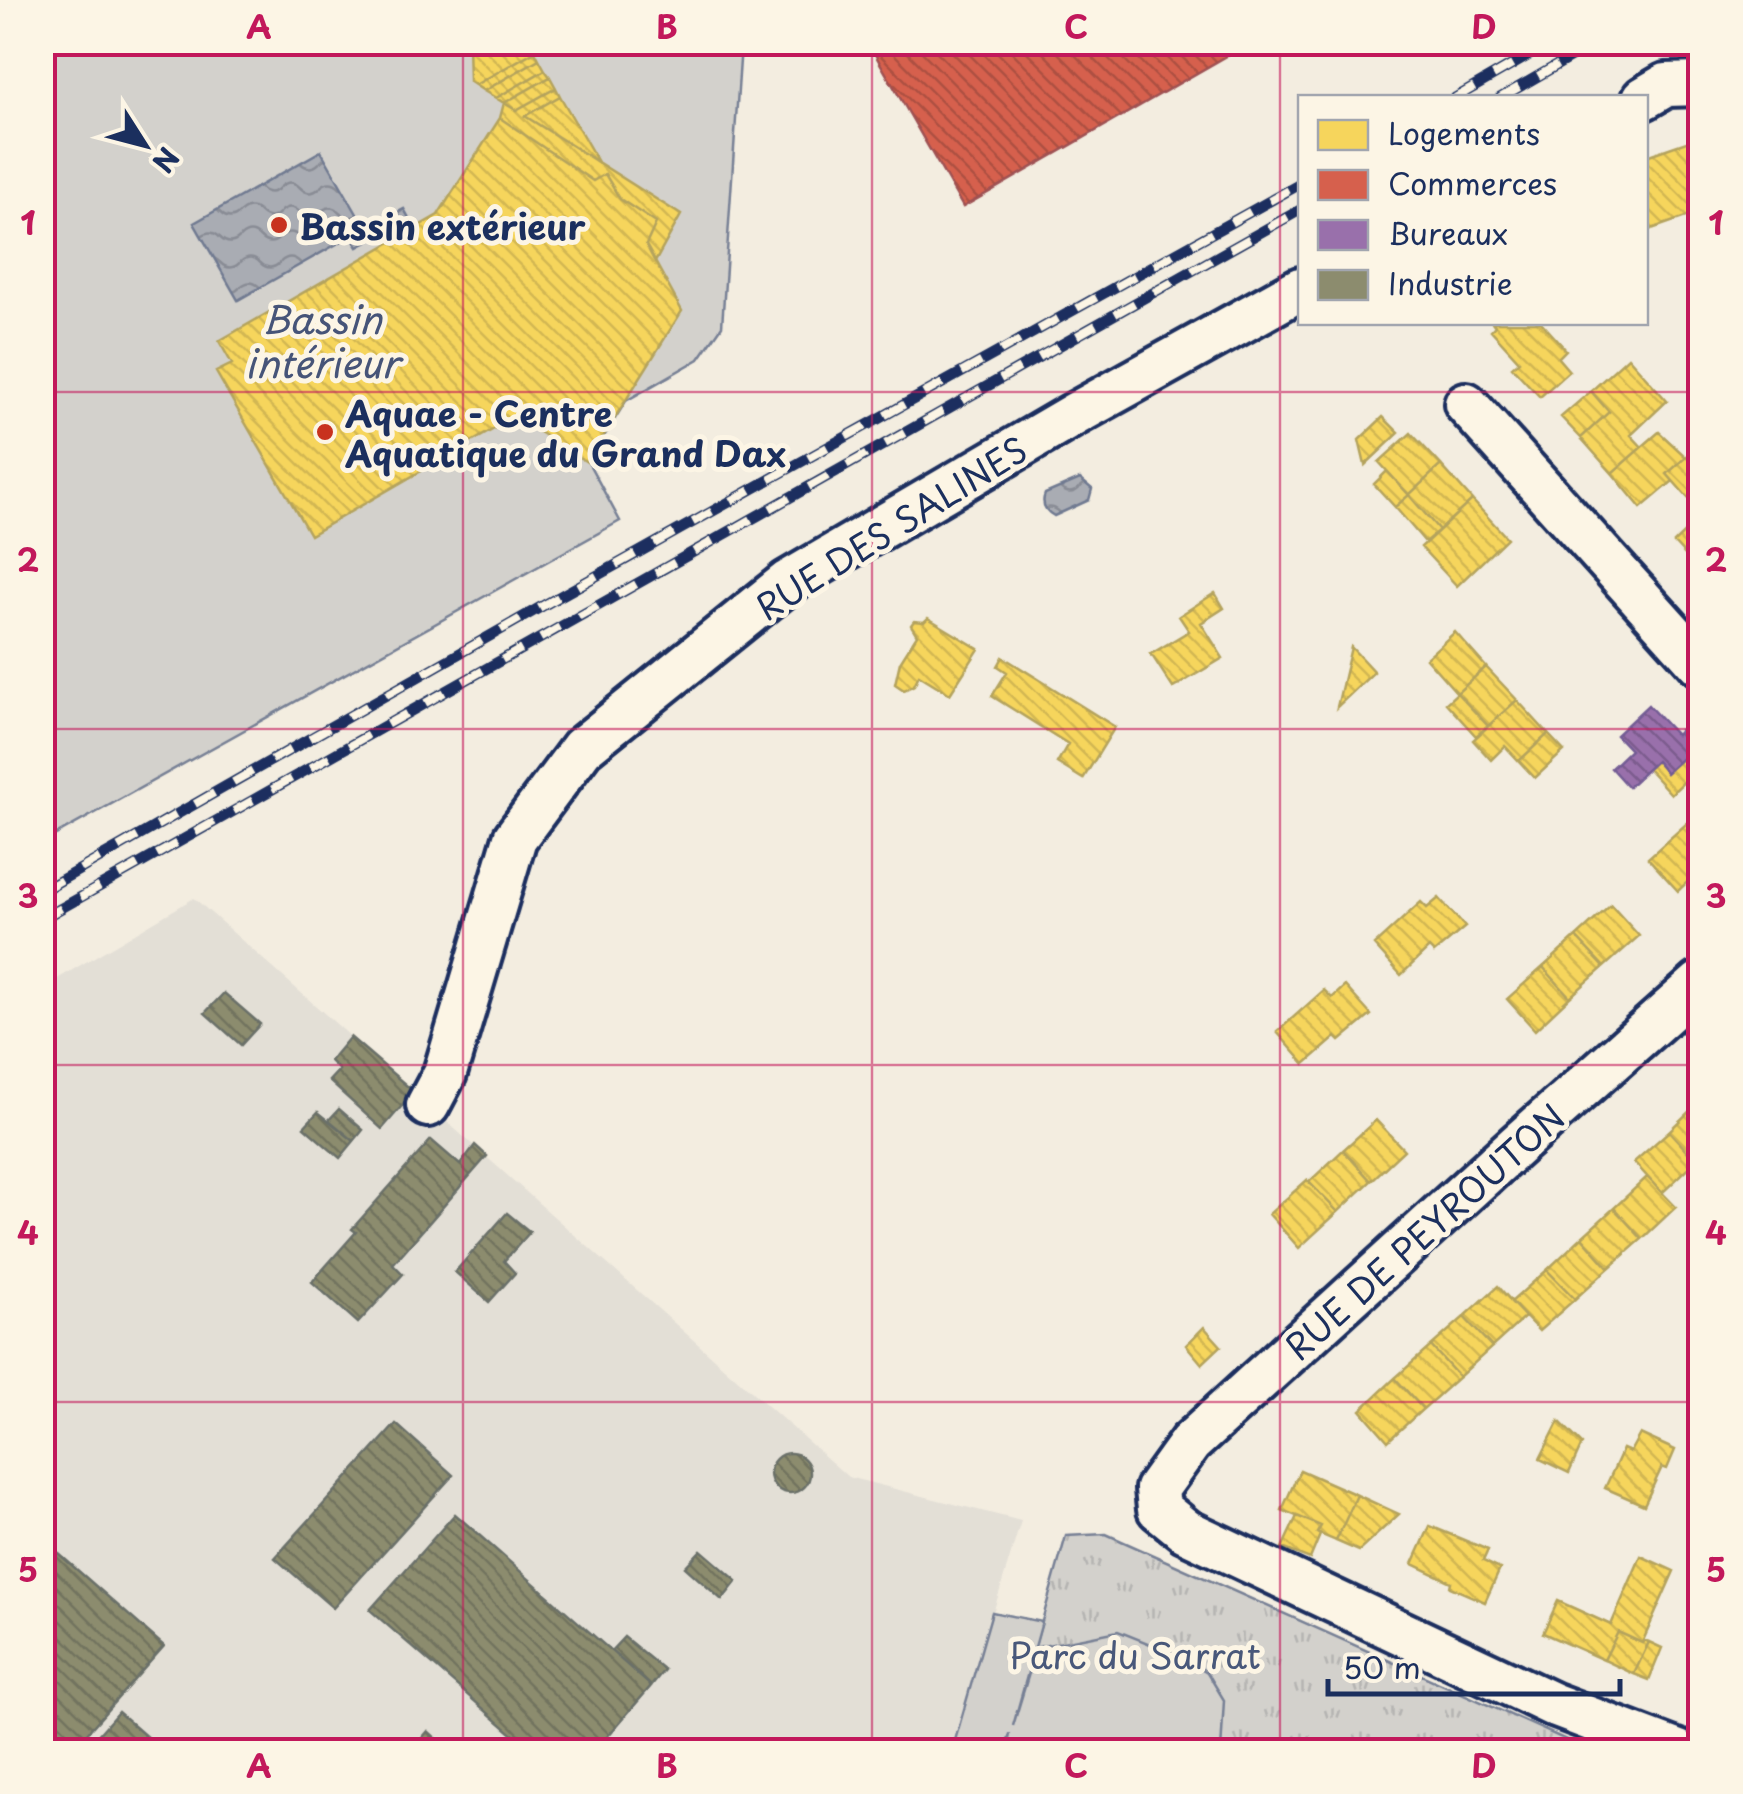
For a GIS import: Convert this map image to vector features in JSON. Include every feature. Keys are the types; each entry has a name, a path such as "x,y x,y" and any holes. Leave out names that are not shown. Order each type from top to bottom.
{"street":[{"path":"1648,96 1666,85 1700,84"},
{"name":"RUE DES SALINES","path":"428,1105 445,1073 515,838 582,748 788,582 1298,290"},
{"path":"1466,404 1700,664"},
{"name":"RUE DE PEYROUTON","path":"1678,1752 1554,1705 1186,1530 1160,1509 1157,1489 1190,1443 1700,983"}],"shaded area":[{"path":"194,898 848,1477 1021,1521 951,1751 43,1751 42,988"}],"green space":[{"name":"Aquae - Centre Aquatique du Grand Dax","path":"43,43 868,43 875,54 741,45 722,326 699,359 626,401 588,462 620,521 43,842"},
{"name":"Parc du Sarrat","path":"1106,1534 1591,1751 1005,1752 1066,1536"},
{"path":"992,1612 1042,1622 1013,1726 1037,1647 1118,1631 1183,1657 1207,1672 1224,1700 1221,1751 1007,1751 1010,1734 1005,1751 952,1751"}],"water":[{"name":"Bassin extérieur","path":"321,151 365,228 362,231 404,209 415,229 403,235 397,226 358,247 351,236 238,300 194,223"},
{"path":"1080,479 1092,489 1089,500 1054,516 1048,512 1045,494"}],"building: Logements":[{"path":"468,42 530,42 535,51 475,85 469,81"},
{"path":"535,51 539,59 484,91 475,85"},
{"path":"539,59 545,70 496,98 484,91"},
{"path":"545,70 550,77 504,103 496,98"},
{"path":"550,77 556,88 516,110 504,103"},
{"path":"556,88 560,96 525,116 681,215 655,262 646,245 656,223 620,199 605,174 593,181 500,118 504,103 516,110"},
{"path":"560,96 598,162 525,116"},
{"path":"500,118 593,181 605,174 620,199 656,223 646,245 682,311 587,462 515,417 310,535 216,372 232,364 219,341 438,215"},
{"path":"1692,140 1700,165 1700,212 1648,230 1648,155"},
{"path":"1544,325 1566,350 1558,358 1569,371 1540,397 1512,367 1519,361 1491,330 1495,326"},
{"path":"1628,357 1667,401 1631,435 1642,447 1612,473 1581,438 1609,412 1591,391"},
{"path":"1591,391 1609,412 1581,438 1561,417"},
{"path":"1383,417 1399,433 1365,465 1359,440"},
{"path":"1659,432 1686,457 1667,474 1673,481 1641,508 1612,473"},
{"path":"1411,433 1441,465 1409,495 1379,462"},
{"path":"1690,453 1700,465 1700,486 1688,498 1667,474"},
{"path":"1441,465 1472,500 1439,530 1409,495"},
{"path":"1387,471 1409,495 1395,507 1374,484"},
{"path":"1409,495 1439,530 1425,542 1395,507"},
{"path":"1472,500 1507,538 1457,586 1421,547"},
{"path":"1700,518 1700,571 1674,543"},
{"path":"1215,593 1224,608 1201,623 1223,658 1173,688 1151,654 1189,631 1179,616"},
{"path":"928,618 979,649 950,694 919,675 914,685 904,690 895,684 900,662 917,635 911,625"},
{"path":"1455,632 1486,667 1457,693 1426,658"},
{"path":"1351,647 1374,672 1337,707"},
{"path":"1003,657 1115,727 1083,779 1057,763 1068,744 992,696 1007,672 998,666"},
{"path":"1486,667 1517,700 1488,726 1457,693"},
{"path":"1457,693 1488,726 1476,736 1446,703"},
{"path":"1517,700 1548,734 1519,761 1505,746 1491,760 1473,740"},
{"path":"1548,734 1564,751 1535,778 1519,761"},
{"path":"1696,746 1700,767 1671,794 1648,769 1656,761 1666,773"},
{"path":"1696,815 1700,820 1700,870 1678,891 1648,858"},
{"path":"1439,898 1465,927 1434,953 1429,948 1401,975 1374,945 1421,902 1427,908"},
{"path":"1611,905 1639,936 1604,967 1576,937"},
{"path":"1576,937 1604,967 1570,997 1543,967"},
{"path":"1543,967 1570,997 1535,1030 1507,999"},
{"path":"1345,986 1371,1015 1340,1041 1336,1037 1305,1064 1277,1032 1324,990 1332,998"},
{"path":"1700,1101 1700,1157 1696,1161 1669,1131"},
{"path":"1376,1120 1404,1150 1371,1181 1343,1150"},
{"path":"1669,1131 1696,1161 1662,1193 1634,1162"},
{"path":"1343,1150 1371,1181 1338,1212 1309,1182"},
{"path":"1647,1177 1676,1207 1642,1239 1614,1208"},
{"path":"1307,1180 1338,1212 1299,1248 1269,1214"},
{"path":"1614,1208 1642,1239 1609,1268 1582,1237"},
{"path":"1582,1237 1609,1268 1575,1299 1547,1270"},
{"path":"1547,1270 1575,1299 1539,1331 1511,1302"},
{"path":"1498,1286 1525,1317 1492,1347 1464,1317"},
{"path":"1464,1317 1492,1347 1459,1377 1431,1346"},
{"path":"1204,1327 1221,1346 1202,1364 1186,1345"},
{"path":"1431,1346 1459,1377 1423,1409 1395,1378"},
{"path":"1395,1378 1423,1409 1388,1441 1361,1410"},
{"path":"1559,1421 1582,1444 1569,1473 1540,1459"},
{"path":"1640,1434 1675,1450 1644,1505 1605,1488 1623,1449 1630,1452"},
{"path":"1300,1470 1357,1495 1336,1541 1317,1533 1321,1526 1282,1510"},
{"path":"1357,1495 1399,1514 1359,1551 1336,1541"},
{"path":"1297,1516 1321,1526 1310,1559 1282,1548"},
{"path":"1430,1526 1488,1550 1483,1561 1500,1569 1485,1602 1450,1587 1451,1582 1413,1564"},
{"path":"1641,1556 1674,1571 1642,1643 1618,1632 1604,1660 1543,1633 1558,1601 1611,1625"},
{"path":"1618,1632 1642,1643 1649,1642 1634,1674 1604,1660"},
{"path":"1649,1642 1662,1648 1649,1680 1634,1674"}],"building: Commerces":[{"path":"868,42 1251,42 963,207"}],"building: Bureaux":[{"path":"1648,705 1676,735 1680,730 1696,746 1666,773 1656,761 1628,787 1611,768 1630,750 1616,735"}],"building: Industrie":[{"path":"224,993 260,1024 241,1045 205,1013"},
{"path":"350,1037 414,1092 382,1129 329,1081 339,1070 330,1061"},
{"path":"339,1109 363,1130 354,1141 329,1120"},
{"path":"318,1112 354,1141 340,1158 304,1127"},
{"path":"431,1140 460,1165 475,1145 487,1156 393,1264 403,1274 358,1323 312,1282 356,1232 352,1229"},
{"path":"507,1213 530,1232 504,1261 515,1273 489,1302 455,1272"},
{"path":"396,1424 453,1475 333,1608 275,1558"},
{"path":"790,1453 804,1459 810,1473 804,1487 790,1493 776,1487 770,1473 776,1459"},
{"path":"455,1514 651,1686 594,1752 533,1752 370,1610"},
{"path":"42,1539 164,1646 70,1752 42,1752"},
{"path":"701,1550 737,1581 722,1600 685,1567"},
{"path":"624,1637 664,1670 651,1686 611,1651"},
{"path":"118,1712 164,1752 83,1752"},
{"path":"428,1731 451,1752 410,1752"}],"railway":[{"path":"1460,95 1552,42"},
{"path":"1505,95 1597,42"},
{"path":"42,891 546,604 1298,185"},
{"path":"42,919 1298,211"}],"place":[{"name":"Bassin extérieur","path":"279,225"},
{"name":"Aquae - Centre Aquatique du Grand Dax","path":"325,432"}],"water label":[{"name":"Bassin intérieur","path":"322,340"}]}
